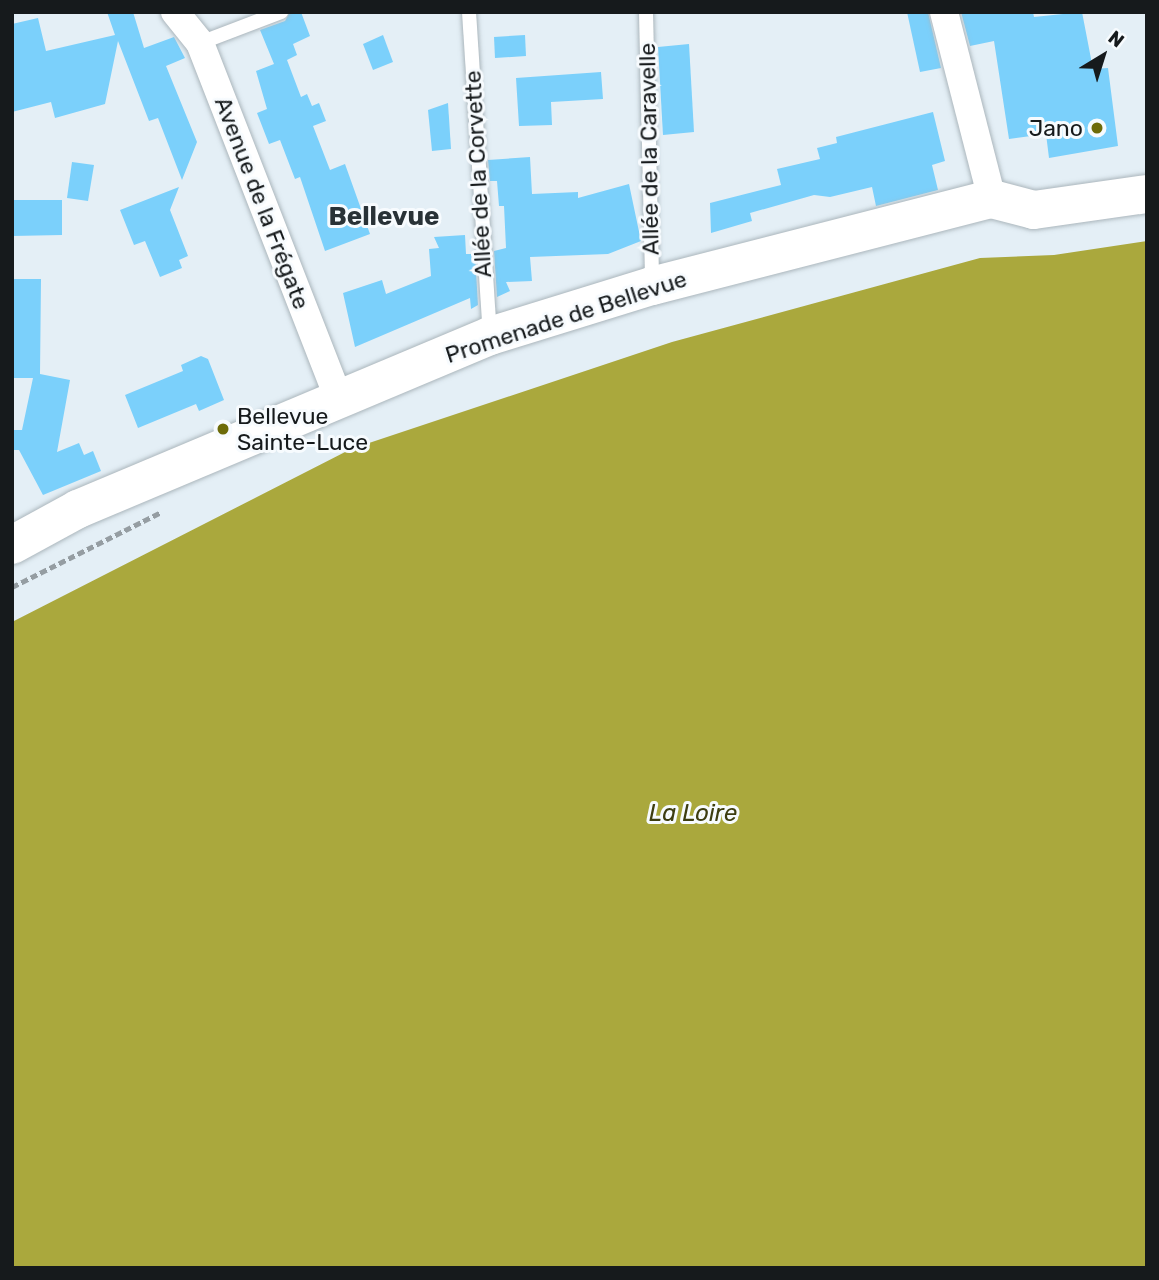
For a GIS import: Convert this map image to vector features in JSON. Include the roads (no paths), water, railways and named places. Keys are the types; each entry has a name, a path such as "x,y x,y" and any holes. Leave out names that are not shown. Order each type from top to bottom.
{"street":[{"name":"Avenue de la Frégate","path":"175,12 200,43 339,399"},
{"path":"944,12 992,200"},
{"name":"Promenade de Bellevue","path":"12,545 78,509 490,336 652,286 992,200 1034,210 1147,194"}],"lane":[{"path":"200,43 281,12"},
{"name":"Allée de la Corvette","path":"469,12 490,336"},
{"name":"Allée de la Caravelle","path":"646,12 652,286"}],"water":[{"name":"La Loire","path":"1147,241 1147,1268 12,1268 12,622 351,449 672,342 980,258 1054,255"}],"place":[{"name":"Jano","path":"1097,128"},
{"name":"Bellevue Sainte-Luce","path":"223,429"}],"district":[{"name":"Bellevue","path":"384,217"}]}
